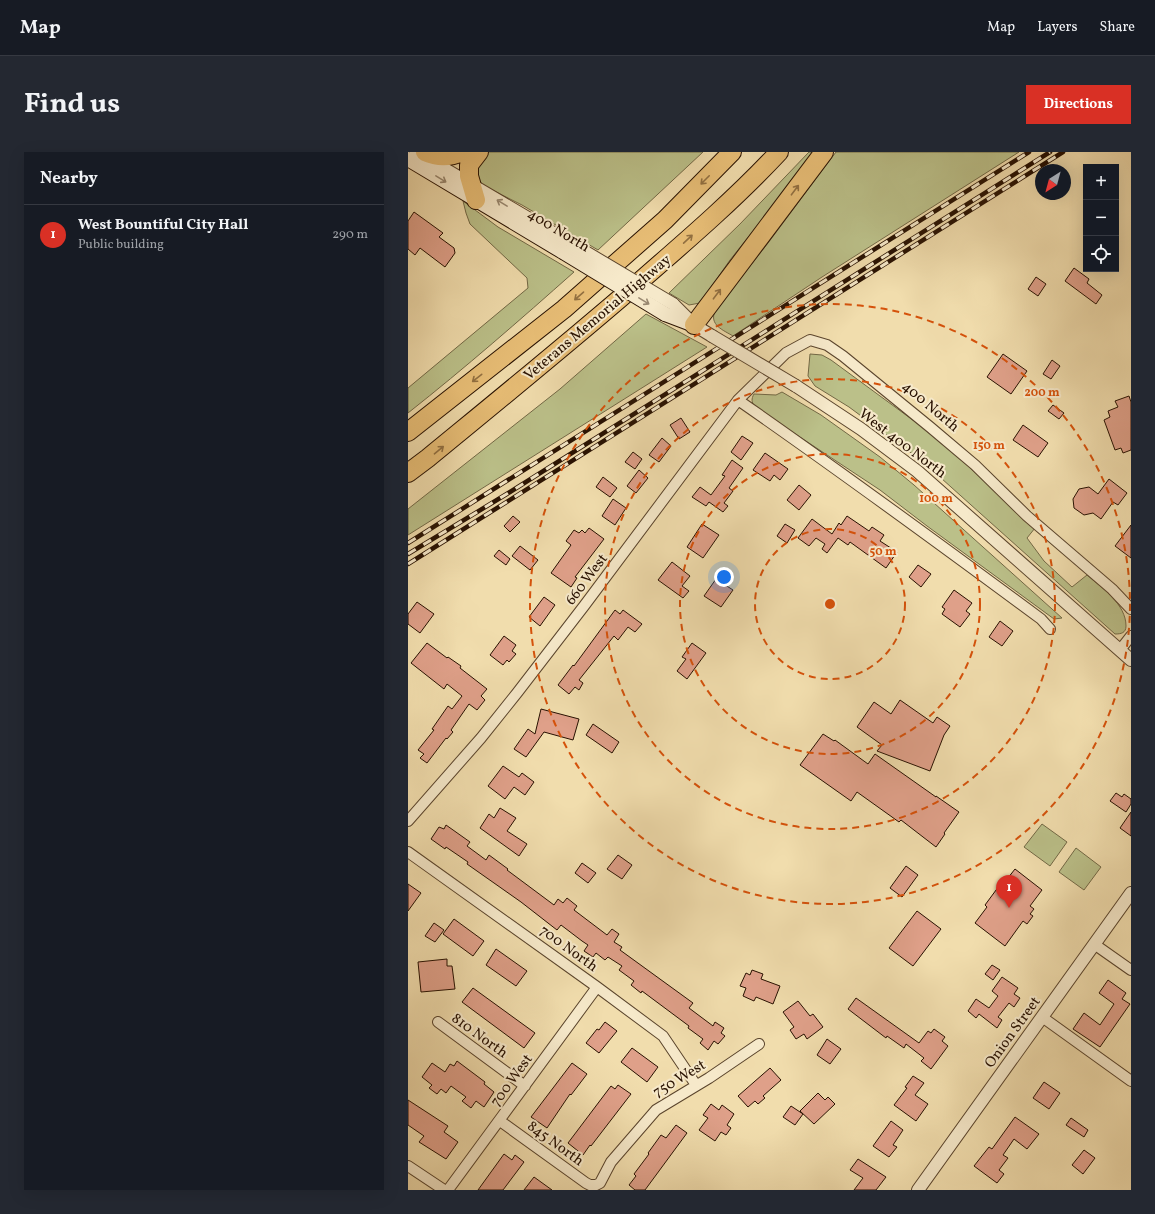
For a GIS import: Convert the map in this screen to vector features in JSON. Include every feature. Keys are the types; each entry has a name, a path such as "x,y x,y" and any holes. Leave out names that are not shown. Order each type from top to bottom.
{"highway":[{"path":"425,152 441,157 462,152"},
{"path":"474,192 469,176 469,165 479,152"},
{"name":"Veterans Memorial Highway","path":"408,432 564,309 665,220 732,152"},
{"name":"Veterans Memorial Highway","path":"408,473 440,449 589,326 681,246 779,152"},
{"path":"694,325 824,152"}],"main road":[{"name":"400 North","path":"408,159 474,192 694,325"}],"street":[{"name":"400 North","path":"416,152 474,192"},
{"name":"400 North","path":"694,325 712,336"},
{"name":"West 400 North","path":"712,336 796,386 861,429 917,471 1131,660"},
{"name":"400 North","path":"786,353 810,340 827,345 843,356 930,426 975,465 1027,516 1130,606"},
{"name":"660 West","path":"408,821 481,738 517,693 738,400 786,353"},
{"path":"738,400 964,562 1041,619 1050,630"},
{"path":"1120,650 1131,636"},
{"name":"700 North","path":"408,852 663,1036 696,1085"},
{"name":"Onion Street","path":"918,1190 1131,893"},
{"path":"1094,944 1131,970"},
{"name":"700 West","path":"448,1190 597,987"},
{"path":"1042,1017 1131,1081"},
{"name":"810 North","path":"438,1022 525,1086"},
{"name":"750 West","path":"596,1185 600,1183 612,1162 656,1110 709,1078 759,1044"},
{"name":"845 North","path":"500,1121 586,1183 596,1185"},
{"path":"408,1166 444,1190"}],"green space":[{"path":"487,152 703,152 598,250 522,205 480,184 476,176 479,161"},
{"path":"809,152 816,152 730,260 700,303 689,305 669,293 740,224"},
{"path":"836,152 1019,152 822,277 733,336 721,329 714,320 715,311"},
{"path":"463,201 498,227 574,272 492,344 408,413 408,388 528,288 527,278 470,224"},
{"path":"646,314 707,347 408,535 408,509 560,389"},
{"path":"810,354 822,355 831,360 940,440 1035,528 1027,538 1044,561 1072,587 1087,575 1112,597 1118,604 1125,618 1126,628 1124,632 1115,634 922,461 849,407 815,386 808,376"},
{"path":"782,392 821,415 880,457 914,485 1062,618 1054,619 880,490 754,406 752,397 754,394 776,395"},
{"path":"1042,824 1067,842 1050,866 1024,847"},
{"path":"1076,848 1101,867 1084,890 1059,872"}],"building":[{"path":"414,212 443,233 439,237 454,248 455,253 445,267 420,248 415,255 408,249 408,221"},
{"path":"1074,268 1089,279 1087,283 1102,295 1096,304 1065,281"},
{"path":"1036,277 1046,284 1038,296 1028,289"},
{"path":"1003,354 1027,371 1011,394 987,377"},
{"path":"1052,360 1060,366 1051,379 1043,374"},
{"path":"1129,396 1131,402 1131,450 1123,453 1121,448 1115,450 1104,420 1110,417 1108,411 1118,407 1115,401"},
{"path":"1053,405 1064,413 1059,419 1048,411"},
{"path":"681,418 690,432 679,439 670,425"},
{"path":"1023,425 1048,443 1038,457 1013,440"},
{"path":"742,436 753,443 741,460 731,452"},
{"path":"662,438 671,446 659,462 649,455"},
{"path":"633,452 642,459 635,469 625,462"},
{"path":"765,453 788,469 780,480 774,475 770,481 753,470"},
{"path":"732,460 743,468 729,488 733,491 724,503 728,506 723,512 709,502 706,506 692,497 700,487 711,495 725,476 722,475"},
{"path":"639,470 648,478 636,493 627,486"},
{"path":"603,477 617,488 610,497 596,487"},
{"path":"1109,479 1127,493 1118,505 1113,502 1101,519 1093,513 1084,515 1074,508 1073,499 1079,489 1089,487 1098,494"},
{"path":"799,485 811,495 799,510 787,500"},
{"path":"613,499 626,508 615,525 602,516"},
{"path":"513,516 520,522 510,532 504,526"},
{"path":"847,516 869,531 872,527 884,535 880,541 897,552 886,568 850,542 848,545 838,538 827,553 822,549 825,544 816,538 809,546 798,538 812,519 832,534 839,523 841,525"},
{"path":"702,524 719,535 703,558 687,547"},
{"path":"785,524 795,530 787,543 777,536"},
{"path":"1131,525 1131,558 1115,546"},
{"path":"589,528 604,539 575,577 577,578 571,587 551,573 571,545 566,541 574,530 579,533 582,530 585,533"},
{"path":"520,546 538,560 530,570 512,556"},
{"path":"499,550 510,559 506,565 494,556"},
{"path":"672,562 690,576 682,586 689,591 683,598 658,580"},
{"path":"918,565 931,574 921,587 909,577"},
{"path":"716,579 733,590 721,607 704,596"},
{"path":"954,590 972,603 966,611 970,614 960,627 942,614 945,609 942,607"},
{"path":"544,597 555,605 540,626 529,617"},
{"path":"417,602 434,614 420,633 408,624 408,614"},
{"path":"615,610 620,614 623,610 642,624 635,632 628,627 618,640 614,636 579,680 583,683 579,690 575,687 569,694 558,685 573,665 574,666"},
{"path":"1000,621 1013,631 1002,646 989,637"},
{"path":"504,636 516,645 512,651 516,654 509,662 507,660 503,665 490,655"},
{"path":"427,643 447,658 448,657 461,666 460,668 487,689 481,696 485,700 477,710 469,704 451,730 453,732 447,739 446,738 427,763 420,758 424,754 418,750 434,730 432,729 448,706 452,709 462,696 447,684 444,689 411,663"},
{"path":"692,643 706,653 687,679 677,671 686,659 682,657"},
{"path":"900,700 933,723 937,717 950,726 944,735 930,771 877,751 882,745 857,727 874,702 891,714"},
{"path":"541,709 579,719 573,740 544,732 526,757 514,749 528,729 535,734"},
{"path":"593,724 619,742 612,753 586,735"},
{"path":"823,734 834,741 835,740 868,764 875,754 959,812 936,847 901,820 899,822 857,792 851,801 800,765"},
{"path":"503,766 519,777 522,773 534,782 525,795 514,787 505,799 488,786"},
{"path":"1116,793 1122,797 1124,794 1131,799 1131,804 1126,812 1110,801"},
{"path":"500,808 516,818 507,831 527,844 519,856 480,828 489,814 494,818"},
{"path":"1131,812 1131,836 1120,828"},
{"path":"446,825 470,842 467,846 486,860 489,855 554,905 558,899 563,903 567,898 577,906 574,910 607,935 612,929 619,934 614,942 622,947 620,950 693,1003 689,1008 713,1026 715,1022 724,1028 721,1033 725,1036 718,1044 714,1041 708,1050 700,1043 703,1039 688,1028 689,1026 642,991 641,993 631,985 634,981 619,970 622,966 608,957 605,960 596,953 593,957 584,951 588,945 561,925 557,930 521,902 467,864 468,862 431,839 439,827 444,829"},
{"path":"618,855 632,865 622,879 607,869"},
{"path":"582,863 596,873 588,883 575,873"},
{"path":"906,866 918,875 902,897 890,888"},
{"path":"1015,869 1042,890 1030,906 1034,909 1030,914 1033,916 1027,924 1023,921 1005,946 975,923 987,907 985,905 1002,882 1004,883"},
{"path":"408,884 421,893 408,911"},
{"path":"917,911 941,929 913,966 889,948"},
{"path":"454,919 484,941 473,956 443,934"},
{"path":"434,923 444,930 435,942 425,936"},
{"path":"496,949 527,971 516,986 486,965"},
{"path":"447,959 447,966 452,966 455,989 421,992 418,962"},
{"path":"992,965 1000,970 993,980 985,974"},
{"path":"752,970 763,974 761,979 780,986 773,1004 756,997 754,1001 743,996 746,988 740,986 746,973 750,975"},
{"path":"1002,977 1018,988 1014,994 1020,998 1014,1007 1009,1003 998,1017 1002,1020 997,1028 979,1014 976,1018 968,1011 976,999 989,1008 998,996 992,991"},
{"path":"1108,980 1126,993 1122,999 1130,1004 1100,1047 1073,1029 1084,1013 1100,1025 1114,1004 1099,993"},
{"path":"473,988 535,1033 524,1048 462,1002"},
{"path":"856,998 919,1043 928,1031 931,1033 934,1029 945,1037 942,1041 948,1046 931,1069 921,1061 924,1058 906,1044 904,1048 887,1036 886,1038 848,1009"},
{"path":"798,1001 810,1016 813,1014 823,1027 807,1039 804,1034 796,1039 790,1030 794,1027 783,1012"},
{"path":"605,1022 617,1031 599,1053 586,1043 597,1029 599,1030"},
{"path":"827,1039 841,1049 830,1064 817,1055"},
{"path":"632,1048 658,1067 647,1082 621,1062"},
{"path":"457,1061 485,1082 484,1084 494,1092 484,1107 476,1101 471,1108 462,1101 466,1097 451,1086 446,1093 441,1089 437,1094 429,1088 432,1085 422,1077 432,1063 445,1072 450,1064 454,1066"},
{"path":"572,1063 587,1074 571,1095 570,1094 547,1128 531,1117"},
{"path":"770,1068 781,1080 763,1096 765,1098 758,1104 755,1101 748,1107 738,1096"},
{"path":"913,1076 924,1083 915,1095 928,1104 916,1121 894,1105 907,1088 905,1087"},
{"path":"1044,1082 1060,1093 1049,1109 1033,1098"},
{"path":"618,1085 631,1094 583,1155 568,1143 611,1086 615,1089"},
{"path":"818,1093 825,1100 828,1097 835,1104 814,1124 800,1111"},
{"path":"408,1100 448,1126 444,1132 458,1142 446,1159 419,1142 424,1136 408,1125"},
{"path":"711,1104 719,1110 722,1105 734,1114 727,1125 731,1128 726,1135 721,1132 715,1141 699,1130 708,1118 703,1115"},
{"path":"791,1106 803,1114 795,1125 783,1117"},
{"path":"1015,1117 1039,1134 1027,1149 1014,1139 1003,1155 1008,1158 999,1170 1004,1174 997,1183 974,1166 989,1147 992,1149"},
{"path":"1071,1118 1088,1130 1084,1137 1066,1125"},
{"path":"891,1121 903,1130 893,1145 897,1147 889,1157 873,1146"},
{"path":"676,1125 687,1133 645,1190 635,1190 629,1185 636,1176 634,1174 661,1135 666,1138"},
{"path":"1084,1150 1095,1158 1083,1174 1072,1165"},
{"path":"504,1154 512,1160 515,1155 524,1162 503,1190 478,1190"},
{"path":"858,1159 886,1177 876,1190 854,1190 863,1178 850,1170"},
{"path":"534,1177 552,1190 524,1190"}],"railway":[{"path":"408,543 1029,152"},
{"path":"408,554 510,492 1050,152"},
{"path":"408,564 1063,152"}],"place":[{"name":"West Bountiful City Hall","path":"1009,908"}]}
